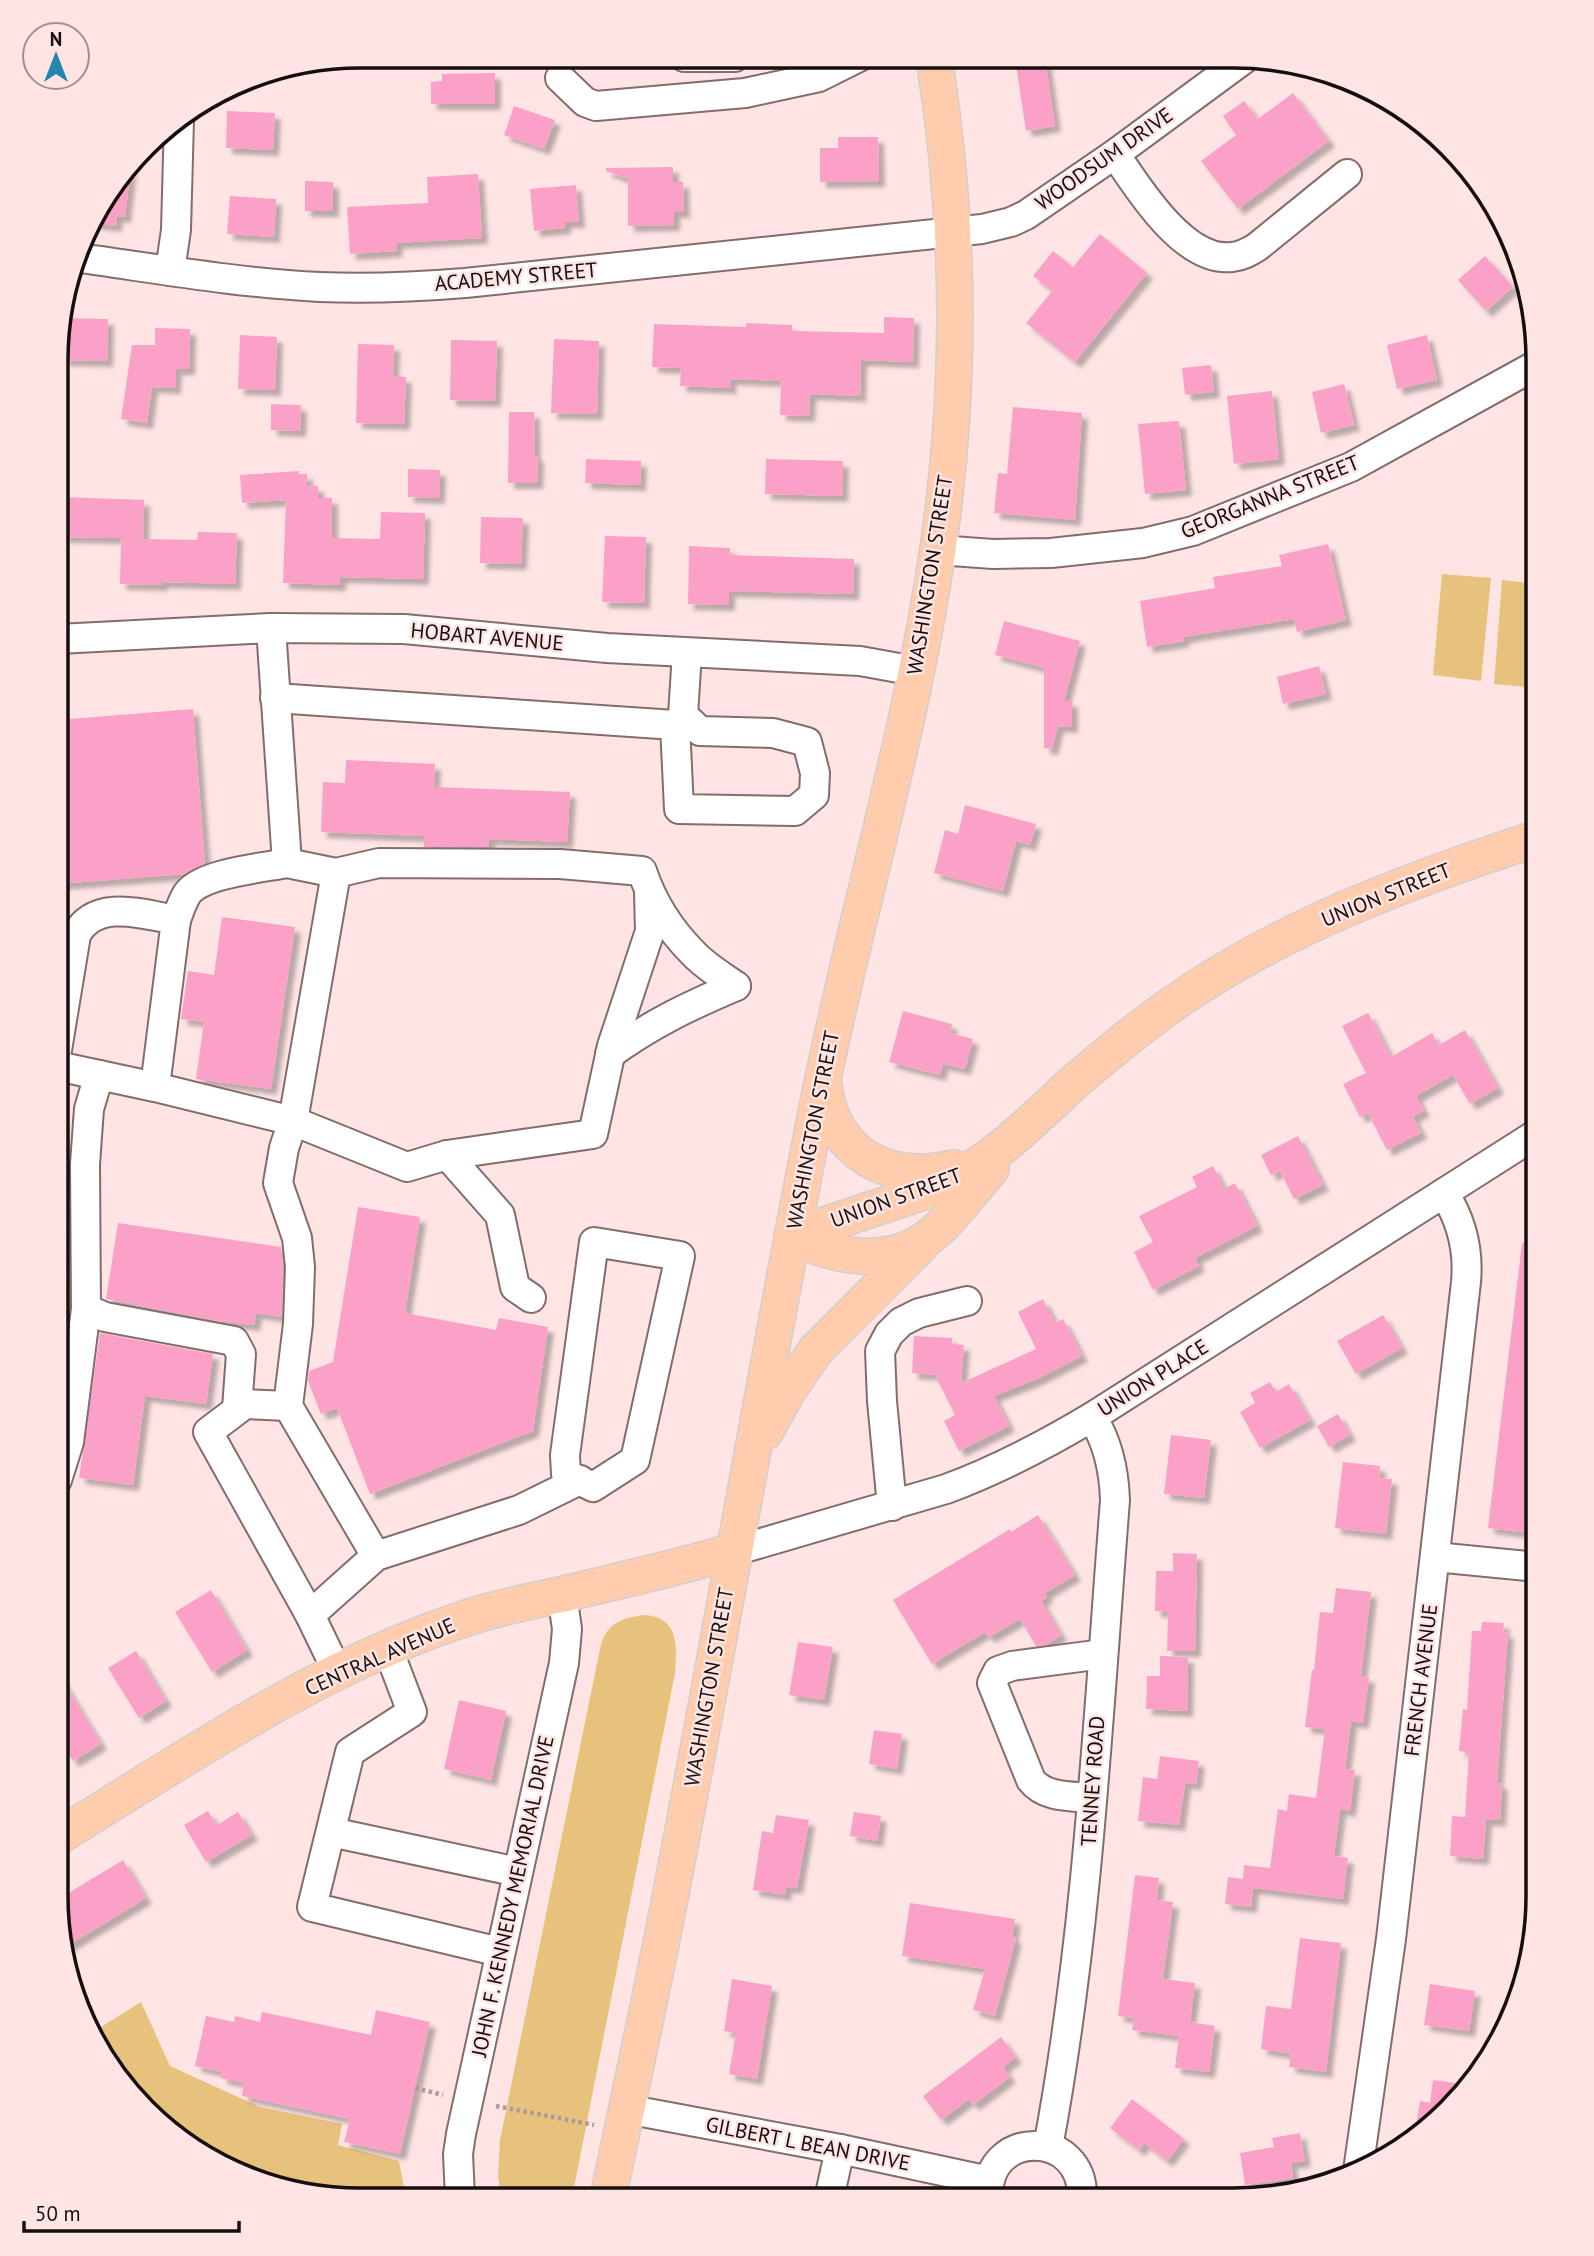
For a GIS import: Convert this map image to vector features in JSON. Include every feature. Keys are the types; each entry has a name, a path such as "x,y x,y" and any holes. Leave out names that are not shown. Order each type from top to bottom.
{"main road":[{"name":"WASHINGTON STREET","path":"610,2188 674,1881 823,1077 915,671 938,550 953,411 955,320 953,233 935,68"},
{"name":"UNION STREET","path":"792,1236 950,1182 987,1160 1137,1030 1231,967 1356,906 1458,865 1526,842"},
{"path":"823,1077 830,1114 837,1130 859,1154 888,1169 925,1172 965,1165 983,1156 1040,1114"},
{"name":"UNION STREET","path":"792,1236 825,1251 863,1257 899,1252 930,1237 1040,1114"},
{"path":"751,1456 789,1389 816,1350 930,1237"},
{"name":"CENTRAL AVENUE","path":"68,1831 256,1717 388,1649 451,1623 494,1610 734,1552"}],"street":[{"path":"560,78 585,102 596,106 745,93 819,77 837,68"},
{"name":"WOODSUM DRIVE","path":"953,233 997,226 1026,215 1232,68"},
{"path":"170,271 176,230 179,131"},
{"path":"1115,154 1160,218 1197,248 1219,257 1232,258 1257,247 1347,174"},
{"name":"ACADEMY STREET","path":"86,259 289,285 411,287 465,284 953,233"},
{"name":"GEORGANNA STREET","path":"938,550 993,554 1051,553 1143,543 1193,530 1351,467 1526,371"},
{"path":"271,628 287,863"},
{"name":"HOBART AVENUE","path":"68,638 271,628 369,628 445,631 687,653 860,661 915,671"},
{"path":"275,698 676,725 679,809 795,811 814,795 815,773 807,742 772,733 700,731 683,715 687,653"},
{"path":"155,1087 176,920 188,893 200,883 215,878 287,863 336,873 379,863 559,864 642,871 649,892 666,920 694,955 736,986 685,1007 652,1025 610,1054"},
{"path":"336,873 308,1046 278,1184 297,1238 300,1267 298,1324 288,1406 376,1556"},
{"path":"68,1068 293,1121 407,1167 447,1155 593,1134 610,1054 650,931 649,892"},
{"path":"68,983 76,935 89,918 102,913 122,911 176,920"},
{"path":"68,1445 86,1309 85,1164 89,1109 99,1075"},
{"name":"UNION PLACE","path":"734,1552 946,1489 1009,1464 1092,1417 1526,1141"},
{"path":"447,1155 500,1215 515,1287 531,1298"},
{"name":"FRENCH AVENUE","path":"1361,2159 1391,1939 1468,1265 1467,1247 1458,1218 1444,1193"},
{"path":"594,1241 680,1256 635,1460 593,1487 580,1480 566,1474 565,1455 594,1241"},
{"path":"892,1506 885,1444 880,1351 889,1334 901,1322 919,1313 967,1301"},
{"path":"86,1309 105,1317 234,1341 241,1354 237,1409"},
{"path":"288,1406 245,1404 208,1432 310,1615 338,1673"},
{"name":"TENNEY ROAD","path":"1048,2147 1084,1905 1115,1500 1115,1483 1108,1450 1092,1417"},
{"path":"310,1615 376,1556 519,1510 580,1480"},
{"path":"1435,1557 1526,1566"},
{"name":"JOHN F. KENNEDY MEMORIAL DRIVE","path":"460,2188 458,2154 468,2100 564,1663 567,1629 562,1594"},
{"path":"388,1649 412,1712 350,1752 312,1908 500,1952"},
{"path":"1092,1798 1051,1794 1036,1787 992,1683 998,1671 1012,1666 1103,1654"},
{"path":"331,1832 518,1872"},
{"name":"GILBERT L BEAN DRIVE","path":"624,2120 840,2149 982,2188"},
{"path":"990,2188 998,2163 1010,2152 1027,2146 1048,2147 1065,2156 1076,2168 1082,2188"},
{"path":"831,2188 840,2149"}],"path":[{"path":"415,2088 468,2100 624,2120"}],"shaded area":[{"path":"1442,574 1491,578 1481,681 1433,675"},
{"path":"1502,580 1526,583 1526,687 1494,684"},
{"path":"644,1615 655,1617 670,1627 675,1643 675,1673 574,2188 500,2188 500,2140 601,1644 612,1626"},
{"path":"141,2002 170,2066 260,2107 342,2124 338,2145 399,2161 404,2188 341,2187 303,2182 248,2166 231,2158 182,2128 154,2102 128,2074 100,2028"}],"building":[{"path":"1017,68 1046,68 1055,126 1026,131"},
{"path":"495,73 495,104 431,104 431,82 442,81 442,74"},
{"path":"1293,93 1329,141 1238,209 1201,161 1236,135 1223,116 1244,101 1258,119"},
{"path":"514,106 555,120 544,149 504,135"},
{"path":"227,111 275,113 273,150 226,148"},
{"path":"838,137 878,137 879,181 820,182 820,148 838,148"},
{"path":"673,167 673,182 683,182 684,212 674,212 674,225 628,226 628,180 631,180 606,171 606,168"},
{"path":"478,174 482,238 396,243 397,251 350,254 347,207 428,203 427,177"},
{"path":"129,181 125,217 117,216 116,226 102,224"},
{"path":"305,181 333,182 333,211 305,211"},
{"path":"576,185 579,222 565,222 565,228 534,231 530,189"},
{"path":"230,196 276,199 274,237 227,234"},
{"path":"1100,234 1147,273 1075,362 1026,323 1052,291 1033,276 1053,251 1073,267"},
{"path":"1485,256 1513,287 1486,311 1458,280"},
{"path":"884,317 914,318 913,362 861,360 860,396 810,394 809,416 780,415 781,381 730,379 731,388 680,386 681,368 652,367 654,324 746,327 746,323 792,325 792,331 884,333"},
{"path":"72,318 108,319 107,361 68,360"},
{"path":"155,328 190,329 189,369 176,369 175,388 152,387 147,423 121,419 132,345 155,345"},
{"path":"240,335 277,337 275,390 238,389"},
{"path":"1427,335 1437,380 1397,389 1387,345"},
{"path":"554,339 599,341 597,414 551,413"},
{"path":"451,340 497,341 495,401 450,400"},
{"path":"358,344 394,345 393,376 406,377 404,424 356,423"},
{"path":"1211,365 1214,392 1185,395 1182,368"},
{"path":"1344,384 1354,425 1321,433 1312,392"},
{"path":"1272,391 1279,459 1234,464 1227,396"},
{"path":"271,404 301,405 300,431 271,430"},
{"path":"1013,407 1082,413 1075,520 994,513 998,473 1007,474"},
{"path":"509,412 534,412 535,456 538,456 537,483 508,483"},
{"path":"1179,421 1186,490 1145,494 1138,424"},
{"path":"586,459 641,461 640,485 585,483"},
{"path":"766,459 843,461 842,496 765,494"},
{"path":"408,469 440,470 439,498 408,497"},
{"path":"299,471 299,474 307,474 307,485 318,486 318,498 332,498 332,538 380,539 381,512 425,513 423,579 340,577 340,585 283,583 286,500 242,503 240,475"},
{"path":"68,497 144,500 143,539 197,540 198,532 237,533 235,584 120,584 121,538 68,537"},
{"path":"481,517 523,518 521,564 480,563"},
{"path":"605,536 646,537 644,603 602,602"},
{"path":"1328,544 1346,620 1297,632 1294,619 1183,637 1184,641 1147,647 1140,601 1215,588 1213,577 1282,566 1279,555"},
{"path":"689,546 730,548 730,555 854,559 853,594 729,591 729,605 688,604"},
{"path":"1004,621 1080,641 1064,701 1072,701 1072,727 1058,726 1052,749 1044,748 1044,668 995,655"},
{"path":"1319,666 1326,694 1283,704 1277,677"},
{"path":"193,709 205,864 184,874 68,883 68,719"},
{"path":"346,760 435,764 434,787 570,792 567,842 489,839 489,847 424,847 424,836 321,832 323,782 345,783"},
{"path":"965,805 1036,824 1030,845 1016,841 1003,891 934,873 945,830 958,834"},
{"path":"222,917 295,927 271,1089 196,1079 204,1022 181,1019 188,971 214,975"},
{"path":"903,1011 952,1024 950,1033 973,1039 965,1069 943,1064 940,1075 889,1062"},
{"path":"1368,1013 1391,1057 1432,1033 1439,1045 1465,1030 1498,1088 1470,1104 1453,1075 1416,1096 1424,1111 1413,1116 1421,1133 1387,1150 1368,1113 1360,1117 1343,1084 1366,1073 1342,1026"},
{"path":"1298,1136 1323,1185 1294,1199 1280,1171 1271,1175 1261,1155"},
{"path":"1213,1166 1224,1189 1235,1183 1257,1226 1195,1258 1199,1266 1153,1290 1134,1252 1153,1242 1139,1216 1197,1187 1192,1177"},
{"path":"358,1207 420,1217 405,1313 496,1330 499,1318 548,1327 533,1431 370,1494 337,1408 321,1414 308,1381 309,1371 333,1362"},
{"path":"118,1223 281,1247 282,1317 256,1313 254,1325 218,1321 106,1299"},
{"path":"1522,1243 1526,1243 1526,1533 1488,1528"},
{"path":"1043,1299 1055,1323 1063,1319 1082,1356 1039,1378 994,1396 1009,1426 959,1451 944,1421 955,1415 935,1375 912,1373 914,1336 952,1338 952,1344 964,1345 961,1383 1036,1349 1018,1312"},
{"path":"1383,1315 1402,1348 1356,1374 1337,1341"},
{"path":"100,1333 213,1354 206,1404 145,1396 133,1485 79,1478"},
{"path":"1270,1382 1276,1392 1289,1384 1310,1420 1260,1448 1240,1412 1255,1403 1250,1393"},
{"path":"1338,1414 1350,1435 1329,1447 1317,1426"},
{"path":"1171,1435 1211,1440 1204,1498 1164,1494"},
{"path":"1343,1462 1380,1466 1379,1478 1392,1479 1386,1534 1335,1528"},
{"path":"1038,1515 1075,1575 1045,1593 1047,1597 1041,1601 1061,1635 1046,1645 1036,1646 1020,1619 989,1637 985,1632 932,1664 893,1600"},
{"path":"1173,1553 1197,1554 1195,1651 1167,1651 1168,1612 1155,1611 1156,1571 1173,1571"},
{"path":"1336,1588 1371,1592 1361,1676 1369,1677 1363,1723 1351,1721 1345,1769 1355,1770 1350,1811 1340,1809 1334,1856 1348,1858 1343,1899 1253,1888 1251,1907 1225,1904 1228,1877 1243,1879 1244,1865 1270,1868 1278,1809 1287,1811 1289,1794 1316,1798 1325,1729 1305,1727 1320,1612 1333,1613"},
{"path":"211,1590 247,1650 212,1672 175,1612"},
{"path":"1482,1622 1504,1623 1503,1632 1508,1633 1497,1783 1502,1784 1500,1820 1486,1820 1483,1859 1450,1856 1452,1816 1465,1817 1469,1752 1459,1751 1463,1709 1467,1710 1472,1631 1481,1631"},
{"path":"798,1642 833,1647 824,1700 789,1695"},
{"path":"136,1651 166,1701 139,1718 108,1668"},
{"path":"1160,1656 1188,1657 1187,1711 1146,1709 1147,1676 1160,1676"},
{"path":"68,1690 101,1744 73,1761 68,1753"},
{"path":"459,1700 506,1711 491,1780 444,1769"},
{"path":"874,1730 902,1734 897,1769 869,1764"},
{"path":"1160,1756 1199,1761 1196,1784 1185,1783 1179,1825 1138,1821 1143,1777 1157,1779"},
{"path":"208,1811 217,1825 238,1812 252,1835 206,1862 184,1825"},
{"path":"854,1812 881,1816 877,1841 850,1836"},
{"path":"776,1815 809,1820 797,1888 786,1887 785,1895 753,1890 762,1831 773,1833"},
{"path":"123,1860 146,1898 72,1943 68,1893"},
{"path":"1135,1875 1159,1878 1157,1900 1173,1902 1163,1979 1195,1983 1190,2022 1215,2026 1209,2072 1175,2068 1179,2036 1132,2030 1134,2018 1118,2016"},
{"path":"910,1903 1015,1919 1012,1937 1016,1938 995,2016 973,2010 985,1969 902,1956"},
{"path":"1300,1938 1341,1943 1326,2072 1289,2067 1291,2054 1261,2049 1266,2006 1291,2009"},
{"path":"732,1979 772,1986 757,2079 729,2074 736,2033 724,2031"},
{"path":"1430,1984 1475,1991 1469,2031 1424,2025"},
{"path":"376,2010 430,2022 400,2154 344,2142 350,2119 242,2096 244,2083 221,2078 222,2072 195,2066 206,2016 234,2022 235,2016 260,2022 262,2012 371,2035"},
{"path":"1001,2037 1016,2057 1003,2067 1010,2077 973,2105 969,2099 941,2120 923,2096"},
{"path":"1433,2080 1457,2083 1416,2124 1420,2101 1430,2103"},
{"path":"1132,2099 1184,2139 1167,2161 1144,2143 1139,2150 1110,2128"},
{"path":"1300,2133 1305,2161 1291,2163 1293,2178 1245,2185 1240,2153 1274,2147 1272,2138"}]}
